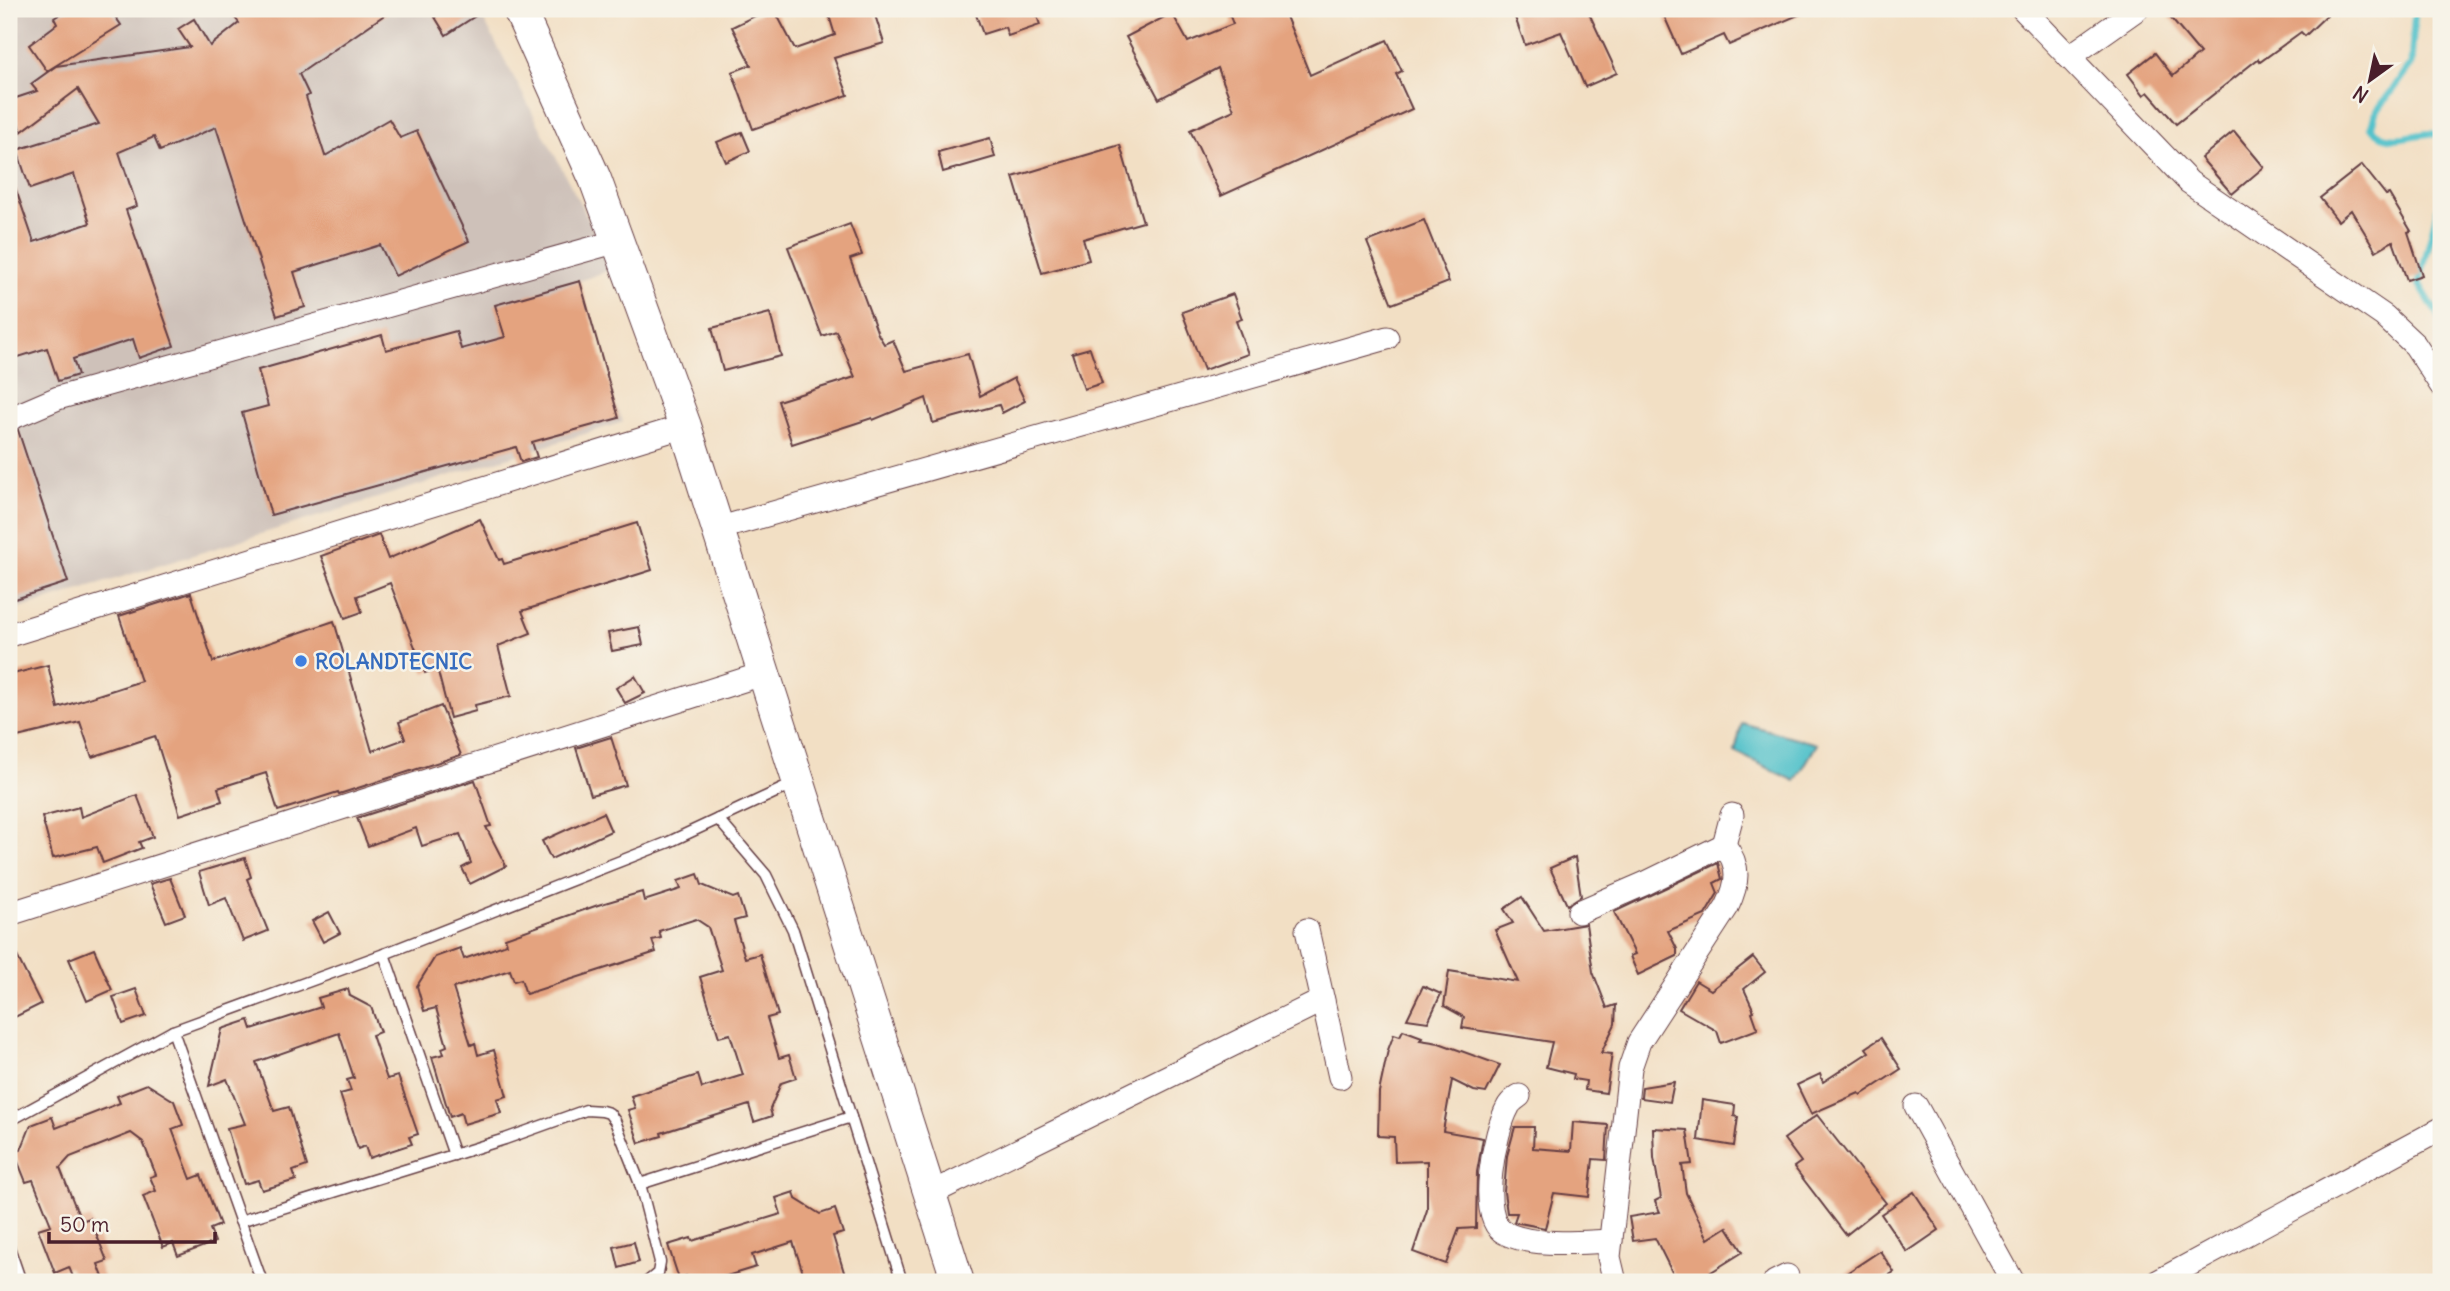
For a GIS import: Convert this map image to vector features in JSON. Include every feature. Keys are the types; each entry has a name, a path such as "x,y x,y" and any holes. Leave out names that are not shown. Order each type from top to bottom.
{"main road":[{"path":"519,9 595,179 685,426 958,1282"}],"street":[{"path":"2022,9 2189,182 2384,316 2415,345 2441,385"},
{"path":"2069,57 2137,9"},
{"path":"9,419 58,398 618,241"},
{"path":"717,529 1387,338"},
{"path":"9,635 685,426"},
{"path":"9,914 762,674"},
{"path":"1579,912 1724,845 1732,815"},
{"path":"1615,1282 1609,1257 1630,1068 1639,1042 1727,907 1736,888 1738,874 1730,852 1724,845"},
{"path":"1307,930 1340,1077"},
{"path":"930,1194 1323,1000"},
{"path":"1519,1096 1507,1108 1493,1146 1490,1196 1492,1221 1504,1233 1543,1243 1611,1241"},
{"path":"1916,1106 2013,1282"},
{"path":"2157,1282 2441,1129"}],"lane":[{"path":"9,1121 173,1031 384,954 669,842 797,782"},
{"path":"718,819 766,874 793,930 902,1282"},
{"path":"384,954 454,1155"},
{"path":"173,1031 262,1282"},
{"path":"240,1221 454,1155 594,1108 608,1113 615,1121 640,1184 660,1262 658,1273 648,1282"},
{"path":"640,1184 851,1117"},
{"path":"9,1247 21,1282"}],"shaded area":[{"path":"9,9 478,9 614,268 564,287 623,422 9,612"}],"water":[{"path":"1742,723 1817,744 1795,781 1735,752"}],"building":[{"path":"68,9 110,9 121,25 47,71 29,45 57,24 54,18"},
{"path":"228,9 393,9 299,74 309,95 306,97 325,156 389,119 400,138 417,131 469,241 395,276 380,245 294,272 305,307 277,316 216,127 160,151 154,137 119,152 137,206 126,210 174,346 139,358 133,339 73,359 78,375 58,381 47,348 9,360 9,179 12,178 34,242 90,223 74,174 30,189 17,150 99,124 78,89 21,132 10,100 37,91 31,84 56,66 190,47 178,29 194,19 210,46 239,23"},
{"path":"430,9 486,9 446,35"},
{"path":"774,9 795,49 835,35 827,9 873,9 884,43 834,58 848,95 753,129 732,72 751,65 732,27"},
{"path":"974,9 1048,9 1049,12 1037,16 1040,25 1008,36 1005,27 983,34"},
{"path":"1227,9 1283,9 1310,75 1387,40 1402,71 1396,74 1412,109 1221,196 1190,130 1234,110 1218,68 1159,99 1126,37 1172,13 1188,42 1233,24"},
{"path":"1512,9 1587,9 1617,73 1585,87 1561,32 1525,45"},
{"path":"1661,9 1812,9 1729,45 1724,35 1681,54"},
{"path":"2163,9 2333,9 2305,36 2301,32 2260,62 2258,59 2176,124 2148,92 2144,95 2128,74 2155,53 2173,76 2200,53"},
{"path":"2234,131 2264,167 2232,194 2201,158"},
{"path":"742,132 750,151 726,162 717,142"},
{"path":"990,138 995,157 943,172 938,152"},
{"path":"1120,145 1143,222 1083,239 1089,260 1042,273 1013,177"},
{"path":"2362,165 2386,195 2389,194 2411,231 2408,232 2422,275 2407,280 2393,241 2376,251 2351,210 2338,221 2320,198"},
{"path":"1424,220 1449,282 1392,304 1367,242"},
{"path":"850,224 862,255 850,259 878,334 884,344 893,340 906,371 968,354 980,396 1014,378 1025,401 1002,413 999,405 933,423 926,398 873,420 872,418 792,444 778,401 855,377 836,331 822,336 788,247"},
{"path":"580,281 619,418 532,442 537,457 521,462 516,447 271,515 242,413 268,406 258,370 382,335 386,350 456,331 461,349 505,337 495,305"},
{"path":"1233,294 1242,319 1236,321 1248,354 1204,370 1182,312"},
{"path":"770,313 781,356 723,371 712,328"},
{"path":"1090,348 1102,383 1084,389 1072,353"},
{"path":"18,430 68,582 9,601 9,433"},
{"path":"480,519 499,560 502,559 504,564 637,523 652,570 522,611 531,633 498,646 511,696 475,705 476,711 450,718 437,668 425,673 390,583 357,596 362,612 345,618 321,556 379,535 388,559"},
{"path":"191,593 213,662 334,621 372,751 405,739 399,722 441,706 461,755 278,811 266,773 218,788 222,801 180,815 155,736 92,757 80,722 9,739 9,675 48,665 58,708 141,681 119,616"},
{"path":"639,627 643,645 612,651 608,633"},
{"path":"635,676 645,693 625,703 616,688"},
{"path":"611,737 626,785 591,795 576,748"},
{"path":"475,780 491,826 486,827 506,866 470,884 462,868 471,863 460,834 422,846 416,828 368,846 357,818"},
{"path":"137,795 153,837 139,842 142,848 103,863 97,847 53,858 42,817 79,807 81,817"},
{"path":"603,813 611,831 551,859 542,841"},
{"path":"1575,857 1581,896 1567,905 1550,868"},
{"path":"245,858 251,877 247,879 268,931 243,941 226,898 209,905 199,872"},
{"path":"1718,863 1722,879 1714,883 1718,893 1705,915 1668,931 1677,949 1677,956 1638,975 1630,956 1635,954 1614,912"},
{"path":"698,874 702,885 733,898 738,896 745,918 734,921 745,958 760,954 778,1015 767,1018 779,1058 789,1055 796,1078 781,1083 770,1109 772,1116 754,1122 749,1105 661,1133 662,1136 639,1143 628,1110 635,1108 631,1096 698,1075 702,1088 743,1075 730,1034 719,1037 700,977 722,970 708,927 696,919 659,931 661,938 652,940 656,952 526,994 521,979 514,981 510,970 453,988 471,1045 475,1043 478,1055 494,1050 507,1096 497,1099 501,1113 464,1124 461,1113 450,1117 432,1057 444,1054 442,1048 447,1046 436,1008 424,1011 417,986 435,957 460,948 464,959 507,944 505,938 598,905 642,892 644,901 681,889 678,881"},
{"path":"170,878 185,915 166,922 150,884"},
{"path":"1522,897 1544,931 1586,924 1593,972 1607,1008 1616,1005 1615,1024 1601,1053 1612,1054 1606,1093 1585,1090 1586,1081 1573,1079 1574,1074 1546,1067 1552,1042 1462,1028 1464,1017 1444,1006 1449,971 1518,982 1495,930 1513,923 1504,909"},
{"path":"329,912 340,933 323,942 312,921"},
{"path":"9,940 41,1004 9,1020"},
{"path":"94,949 112,990 87,1001 69,959"},
{"path":"1753,957 1765,972 1744,989 1754,1011 1752,1012 1758,1029 1721,1043 1717,1031 1679,1009 1696,981 1711,990"},
{"path":"1423,986 1441,994 1428,1022 1407,1019"},
{"path":"136,989 146,1016 123,1024 113,997"},
{"path":"348,989 350,996 371,1007 380,1032 372,1035 387,1079 398,1076 418,1134 409,1137 412,1144 369,1158 365,1146 358,1149 340,1094 351,1091 347,1080 354,1078 339,1033 256,1062 274,1111 289,1107 307,1166 293,1171 296,1180 262,1190 258,1180 244,1184 227,1128 245,1124 227,1079 209,1086 222,1029 249,1020 252,1029 321,1007 318,998"},
{"path":"1403,1030 1422,1037 1420,1040 1439,1043 1500,1065 1486,1093 1474,1091 1452,1080 1443,1131 1483,1138 1477,1172 1476,1228 1459,1229 1446,1264 1413,1252 1427,1210 1427,1161 1395,1162 1394,1137 1378,1136 1379,1092 1388,1050 1394,1034 1400,1036"},
{"path":"1881,1038 1901,1069 1861,1095 1859,1093 1811,1114 1797,1085 1820,1074 1823,1082 1869,1052 1866,1048"},
{"path":"1674,1082 1670,1102 1641,1098 1642,1087"},
{"path":"147,1084 174,1101 183,1125 172,1129 191,1179 201,1175 220,1225 210,1229 215,1242 178,1256 173,1243 163,1247 143,1196 156,1191 150,1177 156,1175 143,1142 131,1133 70,1157 60,1168 81,1221 90,1218 107,1261 98,1264 105,1282 75,1282 69,1267 55,1273 38,1229 51,1225 33,1180 26,1182 14,1152 21,1150 31,1125 52,1117 56,1128 120,1103 117,1096"},
{"path":"1702,1100 1735,1105 1734,1116 1738,1117 1734,1146 1698,1140"},
{"path":"1817,1115 1886,1203 1846,1235 1794,1167 1801,1162 1784,1139"},
{"path":"1573,1122 1608,1125 1606,1160 1593,1159 1589,1197 1554,1193 1545,1228 1514,1222 1517,1213 1507,1213 1504,1192 1507,1156 1515,1127 1534,1127 1533,1148 1571,1151"},
{"path":"1653,1128 1687,1130 1692,1164 1682,1165 1686,1193 1708,1239 1727,1227 1743,1252 1708,1274 1714,1282 1677,1282 1655,1238 1633,1241 1629,1217 1660,1212 1655,1201 1661,1198 1654,1158"},
{"path":"794,1192 796,1199 820,1214 835,1209 843,1233 833,1236 847,1282 806,1282 793,1242 752,1255 756,1267 707,1282 688,1282 686,1276 679,1279 668,1245 691,1238 692,1241 781,1214 776,1198"},
{"path":"1914,1192 1939,1230 1907,1252 1881,1214"},
{"path":"634,1242 639,1262 619,1268 614,1247"},
{"path":"1880,1251 1894,1272 1878,1282 1833,1282"}],"waterway":[{"path":"2415,9 2411,64 2375,114 2371,127 2388,138 2424,134 2441,136"},
{"path":"2441,196 2419,284 2441,320"}],"place":[{"name":"ROLANDTECNIC","path":"301,661"}]}
